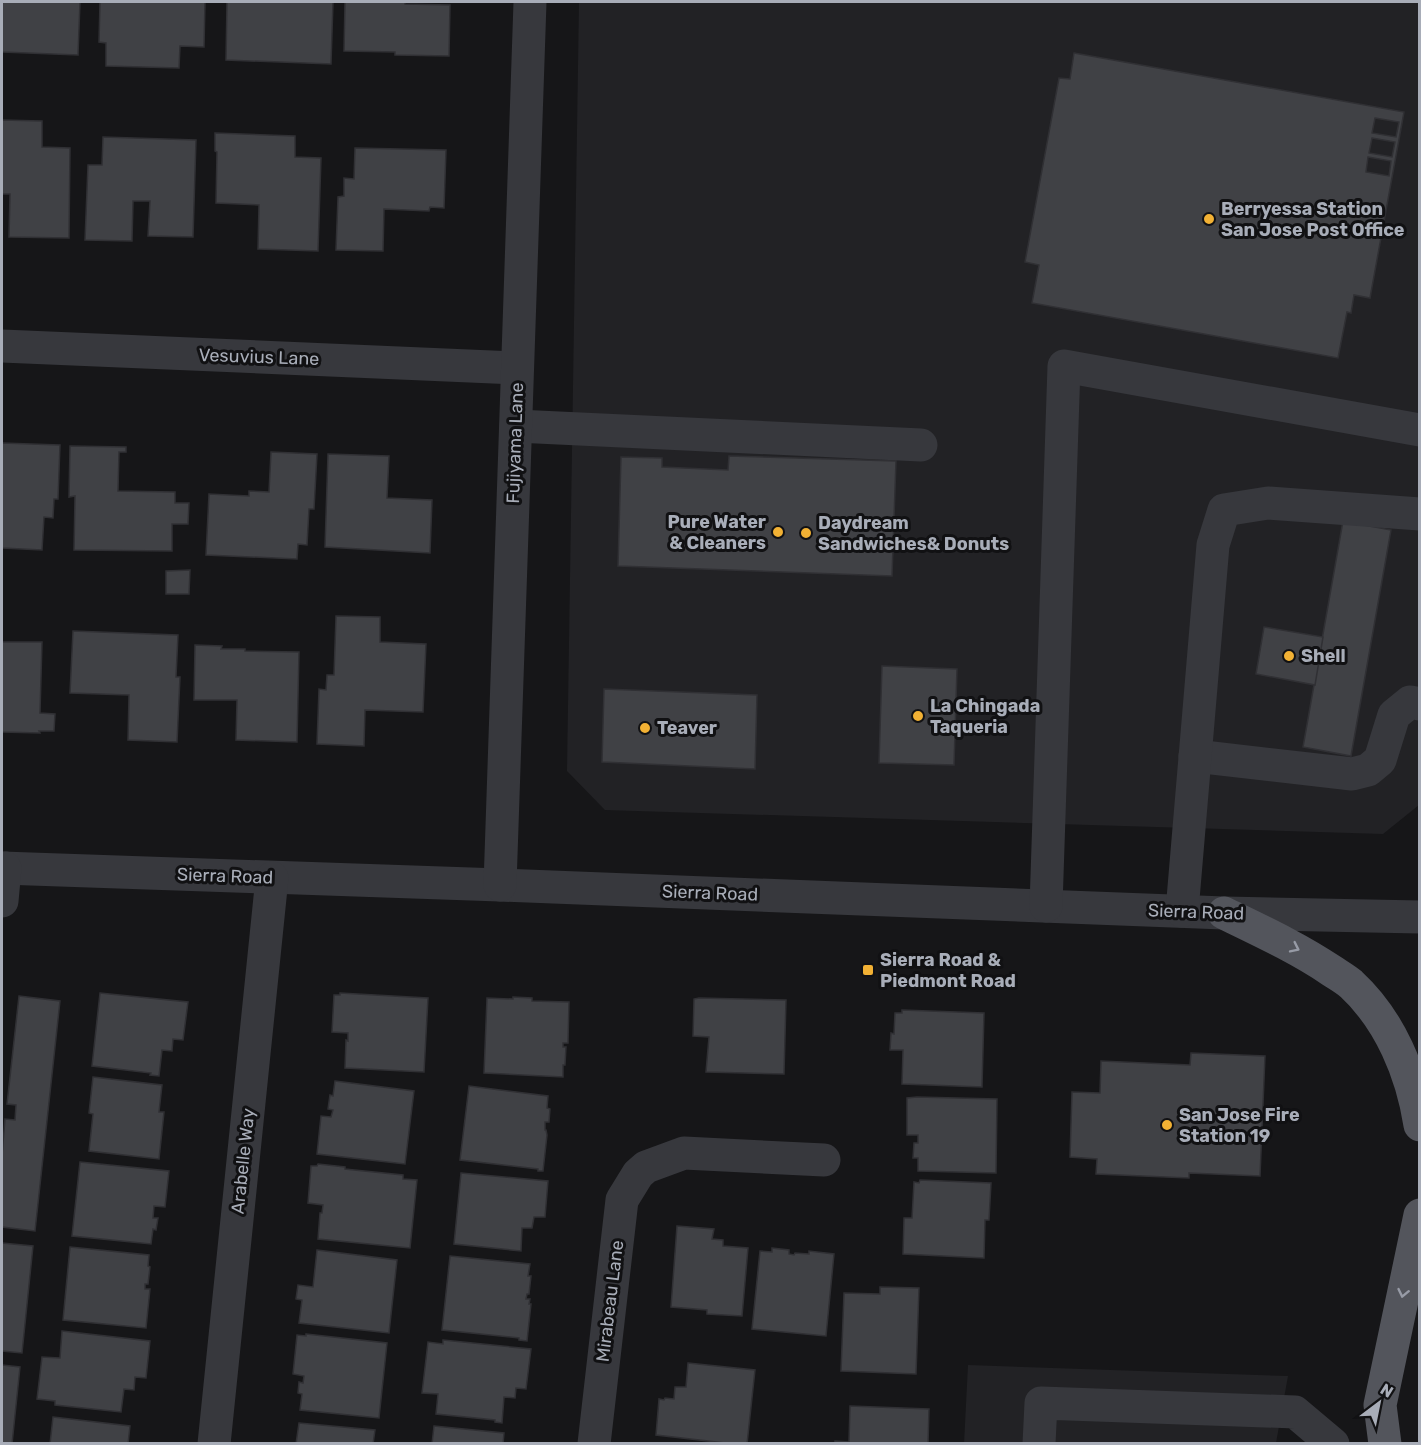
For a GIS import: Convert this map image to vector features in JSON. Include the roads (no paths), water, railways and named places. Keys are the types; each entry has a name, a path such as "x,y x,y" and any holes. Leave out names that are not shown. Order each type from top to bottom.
{"main road":[{"path":"1224,913 1309,955 1350,983 1376,1010 1399,1050 1417,1107 1419,1125"},
{"path":"1384,1443 1380,1405 1419,1215"}],"street":[{"name":"Fujiyama Lane","path":"500,885 530,2"},
{"name":"Vesuvius Lane","path":"2,346 517,368"},
{"path":"1046,906 1064,366 1419,430"},
{"path":"516,426 921,445"},
{"path":"1182,911 1213,544 1224,510 1268,503 1419,514"},
{"path":"1195,756 1352,774 1368,770 1380,760 1394,715 1410,702 1419,704"},
{"path":"2,901 3,868"},
{"name":"Sierra Road","path":"3,868 1224,913 1419,917"},
{"name":"Arabelle Way","path":"214,1443 272,878"},
{"name":"Mirabeau Lane","path":"594,1443 622,1200 638,1174 646,1167 684,1153 824,1160"},
{"path":"1039,1443 1041,1403 1295,1412 1333,1443"}],"place":[{"name":"Berryessa Station San Jose Post Office","path":"1209,219"},
{"name":"Pure Water & Cleaners","path":"778,532"},
{"name":"Daydream Sandwiches& Donuts","path":"806,533"},
{"name":"Shell","path":"1289,656"},
{"name":"La Chingada Taqueria","path":"918,716"},
{"name":"Teaver","path":"645,728"},
{"name":"Sierra Road & Piedmont Road","path":"868,970"},
{"name":"San Jose Fire Station 19","path":"1167,1125"}]}
